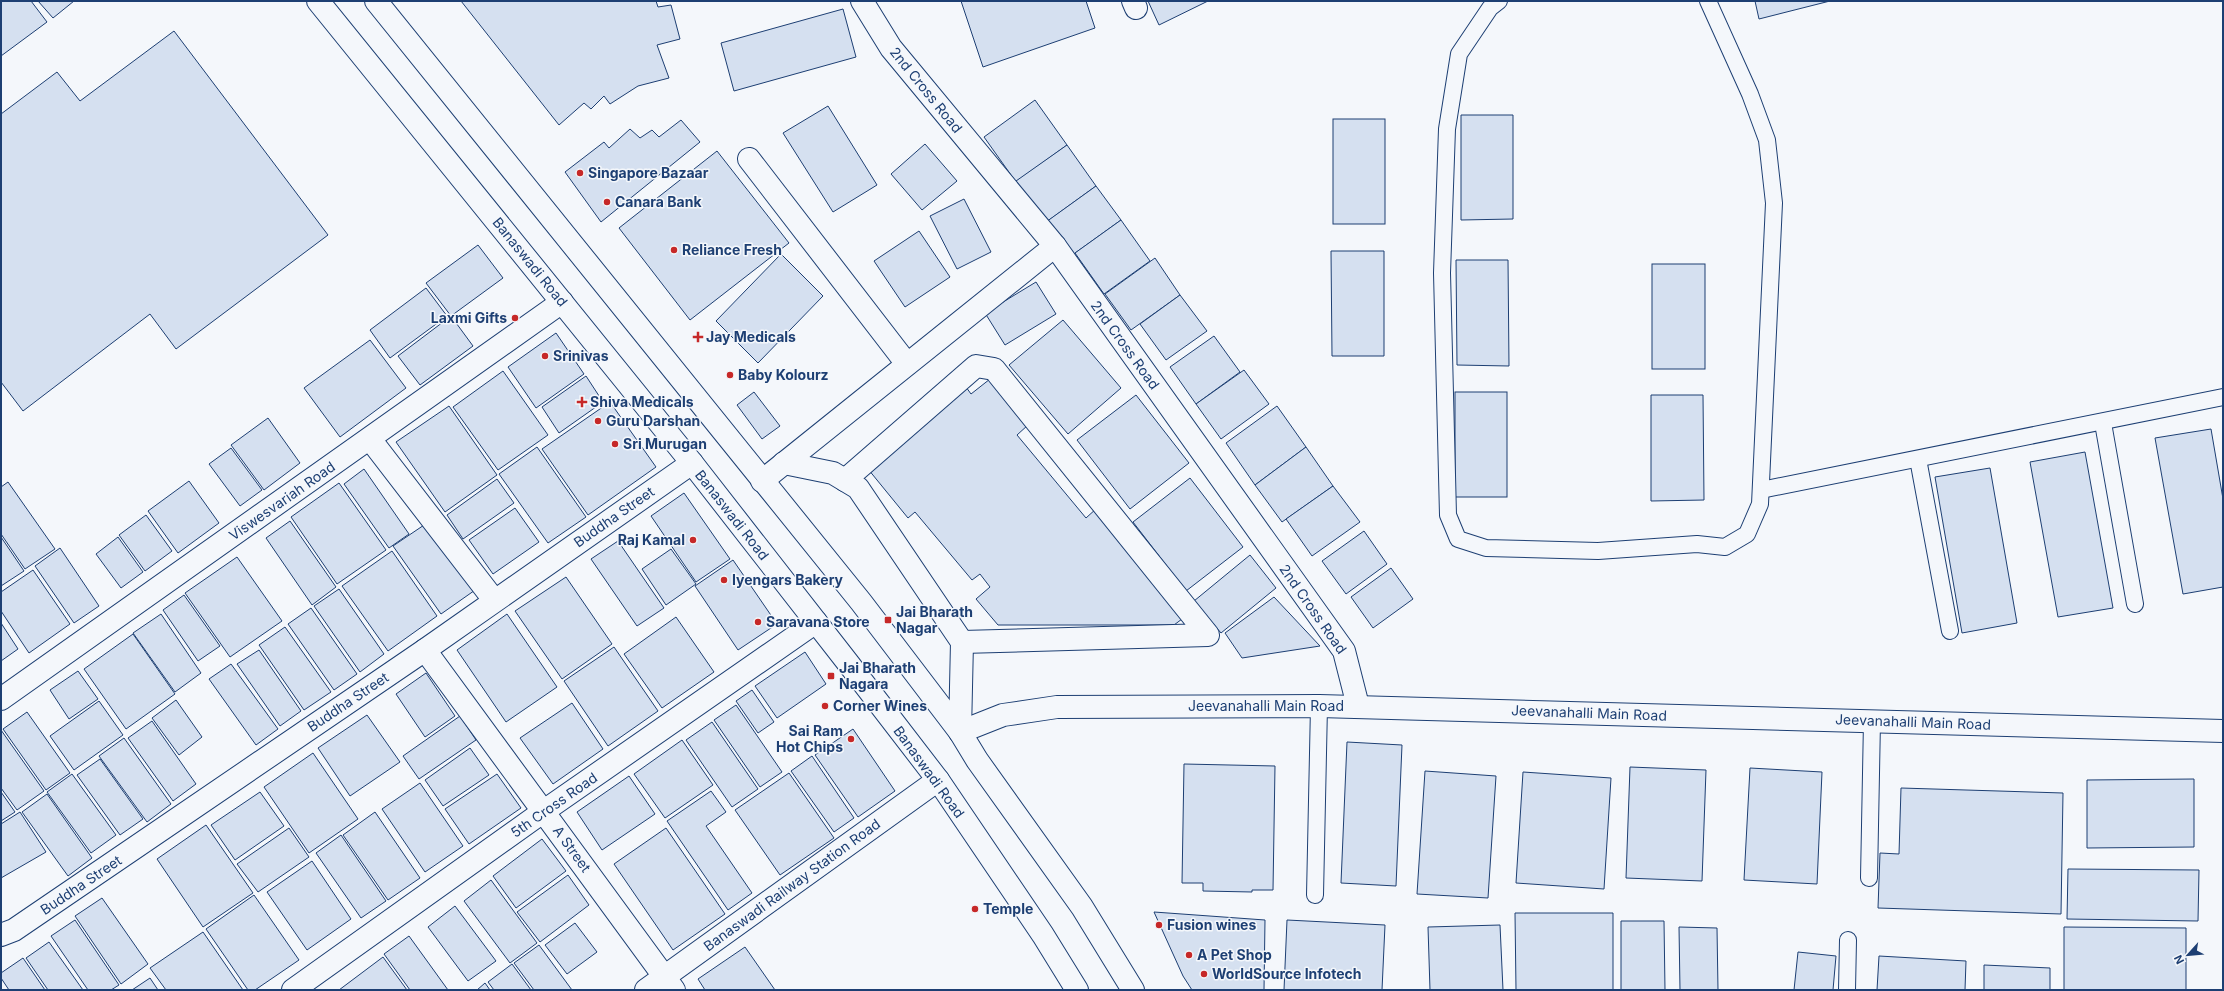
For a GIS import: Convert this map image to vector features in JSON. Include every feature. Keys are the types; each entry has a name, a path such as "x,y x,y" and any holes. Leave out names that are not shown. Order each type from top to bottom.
{"street":[{"name":"Banaswadi Road","path":"318,1 692,463 938,780 1043,935 1077,990"},
{"path":"376,1 861,602 960,732 977,760 1082,907 1133,990"},
{"name":"2nd Cross Road","path":"862,1 891,48 1055,246 1344,651 1358,706"},
{"path":"749,159 908,364"},
{"path":"762,481 1055,246"},
{"name":"Viswesvariah Road","path":"1,699 562,302"},
{"path":"845,480 976,366 994,369 1208,635 962,642"},
{"path":"370,439 494,600"},
{"name":"Buddha Street","path":"1,935 14,930 426,650 494,600 692,463"},
{"path":"784,463 833,473 858,488 962,642 960,732"},
{"name":"5th Cross Road","path":"293,990 544,811 816,622"},
{"name":"A Street","path":"426,650 670,983"},
{"name":"Jeevanahalli Main Road","path":"960,732 1003,715 1057,707 1319,706 2223,731"},
{"name":"Banaswadi Railway Station Road","path":"646,990 670,983 938,780"}],"lane":[{"path":"1499,1 1490,8 1459,54 1447,129 1442,273 1448,515 1458,539 1486,548 1598,551 1697,544 1725,547 1747,534 1760,504 1774,202 1767,140 1750,94 1708,1"},
{"path":"1761,490 2103,423 2223,397"},
{"path":"2103,423 2135,604"},
{"path":"1918,459 1950,631"},
{"path":"1315,895 1319,706"},
{"path":"1869,878 1872,721"},
{"path":"1848,940 1848,990"}],"building":[{"path":"1,1 31,1 47,22 1,56"},
{"path":"38,1 74,1 53,18"},
{"path":"461,1 656,1 658,7 671,5 680,39 657,45 669,78 638,86 610,104 604,96 591,109 584,103 559,125"},
{"path":"961,1 1086,1 1095,28 983,67"},
{"path":"1148,1 1208,1 1159,25"},
{"path":"1755,1 1830,1 1759,19"},
{"path":"843,9 856,57 734,91 721,43"},
{"path":"174,31 328,235 176,349 150,314 23,411 1,382 1,114 57,72 80,101"},
{"path":"1035,100 1067,145 1016,182 984,137"},
{"path":"828,106 877,185 833,212 783,133"},
{"path":"1461,115 1513,115 1513,219 1461,220"},
{"path":"1333,119 1385,119 1385,224 1333,224"},
{"path":"681,120 700,142 601,222 565,172 604,142 609,148 630,129 640,138 652,130 659,137"},
{"path":"925,144 957,181 922,210 891,174"},
{"path":"1067,145 1096,186 1045,223 1016,181"},
{"path":"717,151 789,243 690,320 619,228"},
{"path":"1096,186 1121,220 1071,256 1046,222"},
{"path":"964,199 991,252 957,269 930,216"},
{"path":"1121,220 1150,261 1104,294 1075,253"},
{"path":"919,231 950,277 905,307 874,261"},
{"path":"478,245 503,278 451,316 426,283"},
{"path":"1331,251 1384,251 1384,356 1332,356"},
{"path":"781,254 823,296 758,363 716,321"},
{"path":"1155,258 1180,295 1131,330 1105,294"},
{"path":"1456,260 1508,260 1509,366 1457,365"},
{"path":"1652,264 1705,264 1705,369 1652,369"},
{"path":"1036,282 1056,314 1005,345 985,313"},
{"path":"426,288 447,316 390,358 370,330"},
{"path":"1180,295 1207,331 1166,360 1140,324"},
{"path":"451,316 473,346 420,385 398,356"},
{"path":"1063,320 1121,388 1068,434 1009,365"},
{"path":"556,333 584,374 536,408 508,367"},
{"path":"1214,336 1240,372 1196,404 1170,367"},
{"path":"370,340 406,388 340,437 304,388"},
{"path":"1244,370 1269,404 1221,439 1196,404"},
{"path":"503,371 548,435 498,470 453,407"},
{"path":"586,376 603,402 559,433 542,407"},
{"path":"990,379 1028,425 1017,435 1086,518 1097,508 1186,616 1174,625 998,625 976,599 990,587 980,574 972,580 915,512 908,518 868,469 966,387 971,394"},
{"path":"754,392 780,426 762,439 737,405"},
{"path":"1455,392 1507,392 1507,497 1455,497"},
{"path":"1136,395 1189,463 1130,509 1077,440"},
{"path":"1651,395 1703,395 1704,500 1651,501"},
{"path":"610,402 656,467 588,515 542,449"},
{"path":"449,406 497,475 445,512 396,442"},
{"path":"1277,406 1306,447 1255,485 1226,443"},
{"path":"268,418 300,463 264,490 231,445"},
{"path":"2211,429 2223,499 2223,587 2183,594 2155,438"},
{"path":"537,447 586,517 548,543 499,474"},
{"path":"1306,447 1333,486 1282,522 1255,485"},
{"path":"231,448 262,490 240,506 209,464"},
{"path":"2085,452 2113,608 2058,617 2030,462"},
{"path":"1990,468 2017,623 1962,633 1935,477"},
{"path":"364,469 409,534 389,548 344,484"},
{"path":"1190,478 1243,547 1186,591 1133,522"},
{"path":"497,479 514,503 463,539 447,515"},
{"path":"189,481 219,523 178,553 148,511"},
{"path":"8,482 55,549 25,569 1,534 1,487"},
{"path":"339,483 386,550 337,584 291,517"},
{"path":"1333,486 1360,522 1312,556 1286,519"},
{"path":"684,493 730,559 696,582 651,516"},
{"path":"515,508 539,542 493,574 469,540"},
{"path":"146,515 172,551 145,571 119,535"},
{"path":"290,521 336,587 312,605 266,538"},
{"path":"430,521 478,588 441,614 393,546"},
{"path":"1364,531 1387,564 1346,594 1322,561"},
{"path":"1,537 24,571 1,586"},
{"path":"118,537 143,572 121,588 96,554"},
{"path":"618,541 664,608 637,626 591,559"},
{"path":"60,548 99,606 74,623 35,566"},
{"path":"671,549 696,584 666,605 642,569"},
{"path":"392,551 437,616 388,651 342,586"},
{"path":"1250,555 1276,588 1221,633 1194,601"},
{"path":"237,557 282,621 230,657 185,593"},
{"path":"733,560 777,624 738,650 695,586"},
{"path":"1391,568 1413,599 1373,628 1351,597"},
{"path":"33,570 70,624 29,653 1,611 1,592"},
{"path":"566,577 612,644 562,679 515,611"},
{"path":"339,589 384,654 360,672 314,606"},
{"path":"184,595 220,646 198,661 163,610"},
{"path":"1274,597 1320,646 1242,658 1225,633"},
{"path":"311,608 357,674 334,690 288,624"},
{"path":"161,614 201,673 175,692 133,633"},
{"path":"507,614 557,687 506,722 457,650"},
{"path":"676,617 714,672 662,708 624,654"},
{"path":"1,623 18,649 1,661"},
{"path":"285,627 331,692 304,710 259,645"},
{"path":"133,634 175,694 126,729 84,669"},
{"path":"614,647 658,711 608,746 564,681"},
{"path":"259,650 301,711 280,726 237,664"},
{"path":"805,652 826,684 777,718 755,686"},
{"path":"231,664 278,729 256,745 209,679"},
{"path":"78,671 98,699 69,719 50,690"},
{"path":"426,673 455,716 425,737 396,694"},
{"path":"752,690 774,722 758,733 736,701"},
{"path":"176,700 202,737 179,755 152,718"},
{"path":"99,701 123,735 74,770 50,736"},
{"path":"572,703 603,749 553,784 520,738"},
{"path":"736,705 782,772 760,787 714,720"},
{"path":"27,712 70,773 46,790 3,729"},
{"path":"367,715 400,762 350,796 318,748"},
{"path":"460,716 476,740 419,779 403,756"},
{"path":"152,721 196,784 173,801 128,738"},
{"path":"712,722 758,789 732,807 686,740"},
{"path":"853,729 895,791 858,817 815,755"},
{"path":"1,730 44,791 17,810 1,788"},
{"path":"124,738 171,804 147,822 99,756"},
{"path":"682,740 713,785 665,818 634,774"},
{"path":"1347,742 1402,745 1396,886 1341,883"},
{"path":"470,748 489,775 443,806 425,780"},
{"path":"313,753 358,819 309,853 264,787"},
{"path":"812,756 854,818 834,832 791,771"},
{"path":"100,759 143,819 120,835 77,775"},
{"path":"1184,764 1275,766 1273,890 1252,890 1252,892 1203,891 1203,883 1182,883"},
{"path":"1630,767 1706,770 1702,881 1626,878"},
{"path":"1750,768 1822,772 1817,884 1744,880"},
{"path":"1425,771 1496,776 1488,898 1417,894"},
{"path":"1523,772 1611,778 1604,889 1516,883"},
{"path":"789,773 834,838 780,875 735,810"},
{"path":"72,774 116,835 91,853 47,792"},
{"path":"497,774 521,808 469,844 445,809"},
{"path":"629,776 655,814 602,850 577,812"},
{"path":"2194,779 2194,847 2087,848 2087,780"},
{"path":"420,783 463,846 425,872 382,809"},
{"path":"1901,788 2063,793 2061,914 1878,908 1880,853 1899,854"},
{"path":"711,791 726,812 706,826 752,893 728,910 667,821"},
{"path":"1,792 15,812 1,821"},
{"path":"260,792 284,826 235,860 211,825"},
{"path":"47,794 92,858 68,876 22,812"},
{"path":"20,812 46,852 1,878 1,824"},
{"path":"375,812 420,878 388,900 343,835"},
{"path":"206,825 253,893 203,927 157,859"},
{"path":"289,828 309,857 258,892 237,864"},
{"path":"666,828 725,914 673,950 614,864"},
{"path":"341,835 386,901 361,918 316,853"},
{"path":"542,839 566,871 516,908 493,876"},
{"path":"312,861 351,919 307,950 267,892"},
{"path":"2068,869 2199,870 2198,921 2067,919"},
{"path":"568,875 589,905 540,942 517,912"},
{"path":"491,880 537,943 510,963 464,901"},
{"path":"254,895 299,960 255,990 248,990 206,929"},
{"path":"102,898 148,964 121,984 75,916"},
{"path":"455,906 496,961 468,981 428,927"},
{"path":"1154,912 1265,920 1264,990 1192,990 1183,976"},
{"path":"1515,913 1613,913 1613,990 1516,990"},
{"path":"75,920 119,985 111,990 88,990 51,936"},
{"path":"1287,920 1385,925 1382,990 1284,990"},
{"path":"1621,921 1664,921 1665,990 1621,990"},
{"path":"575,923 597,952 567,974 545,945"},
{"path":"1500,925 1503,990 1430,990 1428,927"},
{"path":"1679,927 1717,928 1718,990 1680,990"},
{"path":"2064,927 2186,928 2186,990 2064,990"},
{"path":"203,932 243,990 166,990 150,968"},
{"path":"409,936 448,990 410,990 384,954"},
{"path":"49,942 83,990 48,990 26,958"},
{"path":"539,945 572,990 534,990 514,963"},
{"path":"745,947 775,990 705,990 698,979"},
{"path":"1798,952 1836,956 1833,990 1794,990"},
{"path":"1879,956 1966,961 1965,990 1877,990"},
{"path":"383,957 407,990 339,990"},
{"path":"23,958 45,990 9,990 1,978 1,973"},
{"path":"512,964 531,990 494,990 488,982"},
{"path":"1984,965 2050,968 2050,990 1984,990"},
{"path":"150,978 158,990 132,990"},
{"path":"485,983 490,990 477,990"}],"place":[{"name":"Singapore Bazaar","path":"580,173"},
{"name":"Canara Bank","path":"607,202"},
{"name":"Reliance Fresh","path":"674,250"},
{"name":"Laxmi Gifts","path":"515,318"},
{"name":"Jay Medicals","path":"698,337"},
{"name":"Srinivas","path":"545,356"},
{"name":"Baby Kolourz","path":"730,375"},
{"name":"Shiva Medicals","path":"582,402"},
{"name":"Guru Darshan","path":"598,421"},
{"name":"Sri Murugan","path":"615,444"},
{"name":"Raj Kamal","path":"693,540"},
{"name":"Iyengars Bakery","path":"724,580"},
{"name":"Jai Bharath Nagar","path":"888,620"},
{"name":"Saravana Store","path":"758,622"},
{"name":"Jai Bharath Nagara","path":"831,676"},
{"name":"Corner Wines","path":"825,706"},
{"name":"Sai Ram Hot Chips","path":"851,739"},
{"name":"Temple","path":"975,909"},
{"name":"Fusion wines","path":"1159,925"},
{"name":"A Pet Shop","path":"1189,955"},
{"name":"WorldSource Infotech","path":"1204,974"}]}
